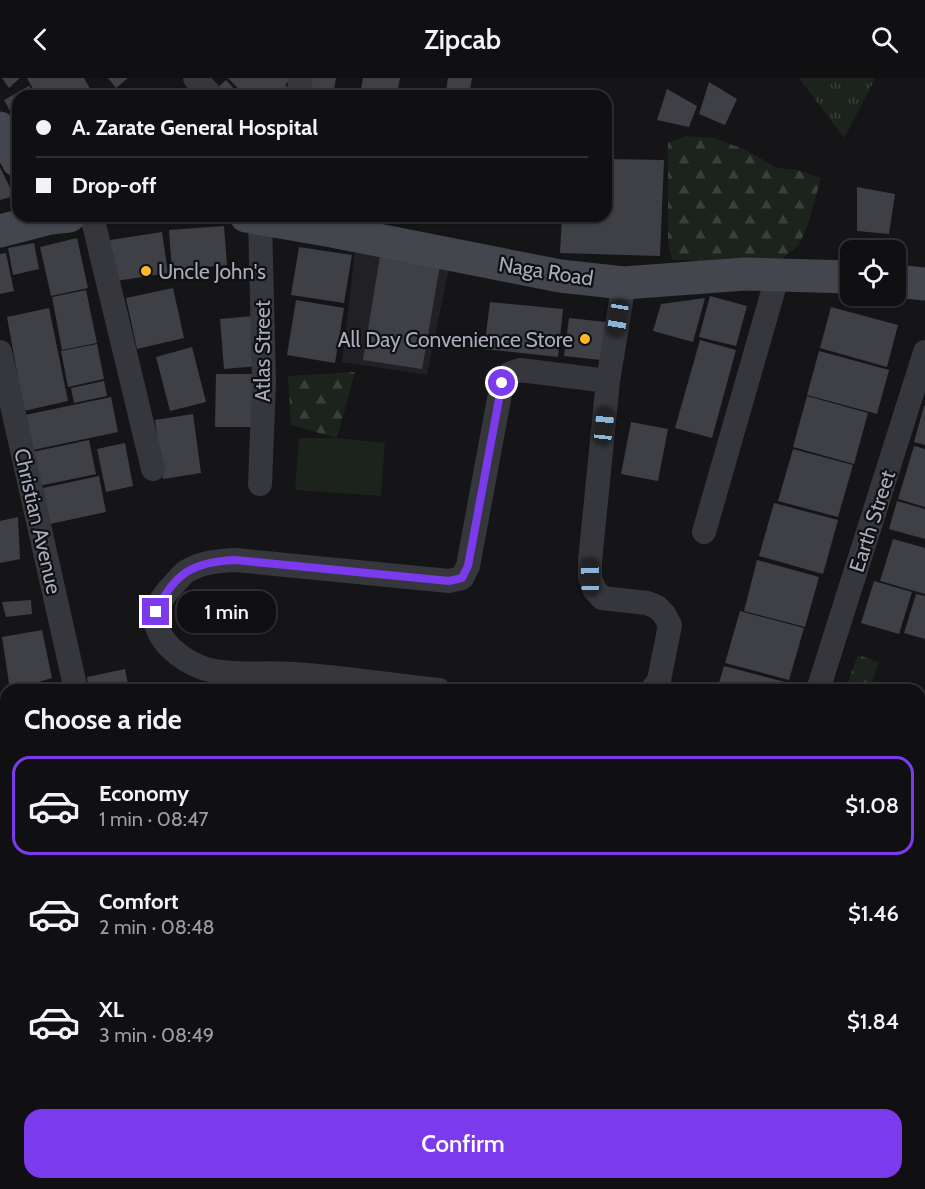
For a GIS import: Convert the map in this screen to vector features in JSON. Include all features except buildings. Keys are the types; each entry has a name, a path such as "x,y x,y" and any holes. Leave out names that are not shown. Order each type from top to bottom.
{"main road":[{"path":"0,128 12,150"},
{"path":"0,231 36,222"},
{"name":"Naga Road","path":"287,222 560,276 624,283 745,274 840,277"},
{"path":"906,282 925,284"}],"street":[{"path":"195,78 206,90"},
{"path":"93,222 153,469"},
{"name":"Atlas Street","path":"260,484 267,222"},
{"path":"704,532 778,274"},
{"path":"624,283 608,381 590,577 594,589 602,598 647,603 657,607 664,614 670,626 656,684"},
{"name":"Christian Avenue","path":"0,352 10,446 74,684"},
{"name":"Earth Street","path":"820,684 925,352"},
{"path":"329,684 293,682 208,669 194,664 178,655 158,630 156,612 165,593 185,572 210,562 235,560 449,581 462,578 468,566 502,383 509,374 520,370 608,381"}],"shaded area":[{"path":"355,251 450,263 427,375 342,362"}],"green space":[{"path":"799,78 873,78 875,79 844,138"},
{"path":"685,136 714,138 746,150 777,168 797,170 821,178 808,224 799,245 774,265 715,264 692,260 672,260 668,243 668,143"},
{"path":"355,372 337,438 291,425 288,376"},
{"path":"299,438 337,438 385,443 381,496 295,490"},
{"path":"858,655 879,662 871,684 847,684"}],"place":[{"name":"Uncle John's","path":"146,271"},
{"name":"All Day Convenience Store","path":"585,339"}],"route":[{"path":"156,612 165,593 185,572 210,562 235,560 449,581 462,578 468,566 502,383"}]}
